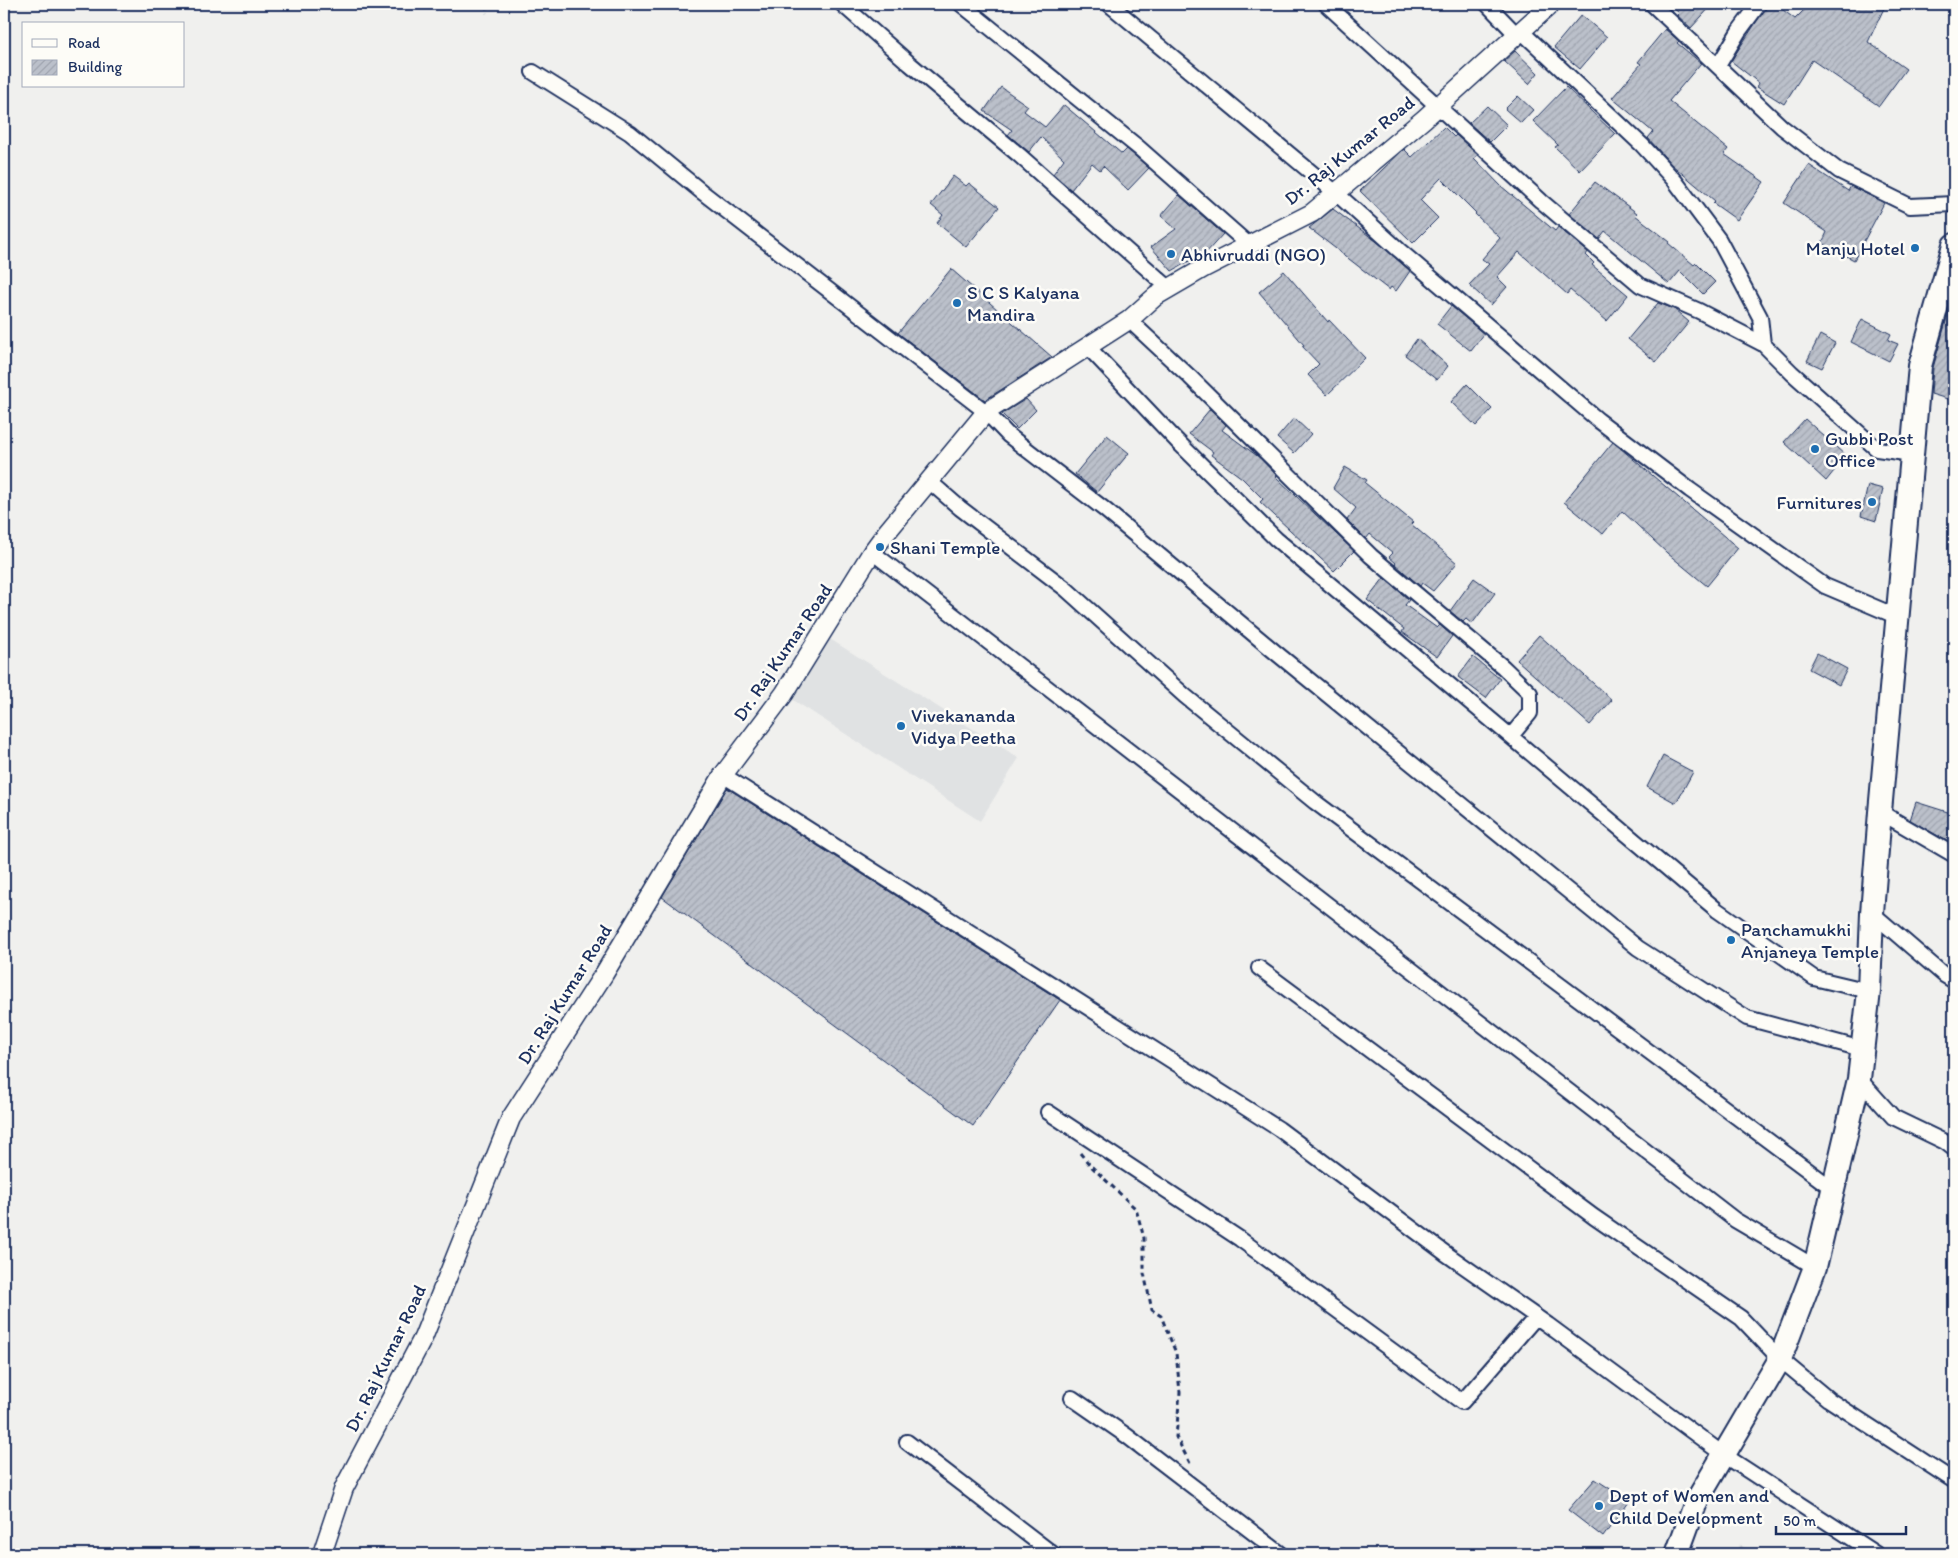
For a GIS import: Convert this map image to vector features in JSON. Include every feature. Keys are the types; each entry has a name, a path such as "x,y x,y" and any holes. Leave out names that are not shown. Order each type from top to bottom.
{"main road":[{"path":"1677,1554 1696,1502 1780,1359 1815,1267 1859,1079 1869,990 1872,913 1880,812 1920,366 1954,245"}],"street":[{"path":"842,4 1170,288"},
{"path":"961,4 1138,148 1249,245"},
{"path":"1109,4 1336,193 1398,250 1598,420 1682,484 1825,586 1898,617"},
{"path":"1326,4 1541,201 1640,285 1699,311 1763,344 1792,373 1877,449 1912,454"},
{"path":"1487,4 1642,145 1676,181 1724,248 1760,317 1763,344"},
{"name":"Dr. Raj Kumar Road","path":"322,1554 344,1488 423,1338 511,1118 604,974 723,775 784,694 872,552 986,412 1129,320 1156,296 1312,212 1437,107 1551,4"},
{"path":"1652,4 1782,126 1839,171 1910,206 1954,204"},
{"path":"1718,66 1739,31 1759,4"},
{"path":"533,72 630,133 702,192 986,412 1008,435 1104,509 1312,682 1638,948 1747,1018 1862,1049"},
{"path":"1129,320 1197,384 1371,556 1503,667 1530,693 1530,714 1511,736"},
{"path":"1087,346 1177,441 1276,539 1717,910 1814,978 1869,990"},
{"path":"929,481 960,508 1066,589 1185,696 1315,802 1833,1189"},
{"path":"872,552 1735,1220 1815,1267"},
{"path":"723,775 1278,1129 1445,1253 1536,1317 1724,1455 1876,1554"},
{"path":"1880,812 1954,855"},
{"path":"1872,913 1944,975 1954,981"},
{"path":"1260,968 1594,1217 1741,1318 1780,1359 1828,1399 1954,1481"},
{"path":"1859,1079 1893,1117 1946,1142 1954,1149"},
{"path":"1048,1112 1240,1239 1462,1402 1536,1317"},
{"path":"1072,1398 1127,1436 1282,1554"},
{"path":"907,1442 1053,1554"}],"path":[{"path":"486,4 487,13"},
{"path":"1078,1150 1090,1165 1136,1209 1144,1238 1144,1273 1152,1310 1161,1316 1176,1353 1180,1392 1176,1437 1197,1475 1196,1488"}],"shaded area":[{"name":"Vivekananda Vidya Peetha","path":"822,634 1019,758 980,821 784,694"},
{"path":"1739,1544 1755,1554 1736,1554"}],"building":[{"path":"1669,4 1713,4 1691,28 1677,15 1679,13"},
{"path":"1768,4 1775,4 1795,19 1810,4 1886,4 1868,42 1906,69 1879,106 1812,60 1784,104 1757,87 1759,83 1731,61"},
{"path":"1581,15 1607,37 1580,69 1554,47"},
{"path":"1665,29 1679,41 1677,43 1701,63 1669,101 1728,149 1724,154 1764,182 1737,220 1713,203 1715,201 1671,164 1648,138 1653,132 1612,98 1641,64 1638,62"},
{"path":"1515,51 1538,73 1529,84 1504,61"},
{"path":"1001,87 1028,106 1024,111 1045,127 1064,105 1122,154 1127,149 1149,168 1128,190 1103,166 1100,170 1092,163 1071,190 1053,174 1064,159 1041,137 1029,152 1008,135 1012,130 984,111"},
{"path":"1566,87 1615,134 1580,171 1555,147 1558,145 1533,121"},
{"path":"1518,96 1533,110 1521,123 1505,109"},
{"path":"1487,106 1507,125 1490,142 1469,123"},
{"path":"1444,127 1478,155 1474,158 1501,186 1555,231 1558,227 1588,252 1586,255 1594,263 1592,265 1628,295 1607,321 1570,290 1567,294 1519,252 1497,277 1507,287 1491,305 1469,285 1489,264 1482,259 1500,238 1441,178 1420,200 1438,218 1413,243 1360,191 1404,149 1412,157"},
{"path":"1809,165 1848,191 1851,186 1884,203 1854,260 1822,243 1827,232 1784,203"},
{"path":"953,176 966,186 969,183 999,207 966,247 937,223 943,215 931,205"},
{"path":"1595,182 1637,213 1635,215 1670,242 1668,243 1694,265 1696,263 1715,282 1703,294 1680,271 1669,284 1605,231 1599,239 1569,214"},
{"path":"1179,195 1223,234 1205,254 1203,253 1172,271 1151,247 1176,229 1161,216"},
{"path":"1333,209 1380,244 1410,271 1396,291 1391,287 1389,290 1309,228"},
{"name":"S C S Kalyana Mandira","path":"951,269 1052,357 985,400 898,333"},
{"path":"1284,271 1328,322 1329,320 1365,358 1327,395 1308,375 1319,364 1302,346 1304,345 1259,292"},
{"path":"1952,300 1954,300 1954,401 1931,394 1933,368"},
{"path":"1658,303 1674,309 1689,322 1656,362 1628,339"},
{"path":"1451,306 1484,334 1471,351 1437,324"},
{"path":"1862,319 1891,334 1888,340 1898,344 1889,361 1851,342"},
{"path":"1820,335 1835,343 1822,368 1807,361"},
{"path":"1417,339 1448,366 1437,380 1405,355"},
{"path":"1467,384 1492,409 1476,426 1451,402"},
{"path":"1026,399 1036,410 1017,429 1002,414"},
{"path":"1210,409 1226,425 1222,430 1260,458 1276,477 1354,551 1334,571 1260,502 1263,499 1242,478 1211,455 1213,452 1189,434"},
{"path":"1294,418 1311,434 1294,453 1277,438"},
{"name":"Gubbi Post Office","path":"1805,419 1846,456 1826,481 1784,442"},
{"path":"1107,435 1129,453 1097,492 1075,474"},
{"path":"1613,442 1738,548 1707,586 1667,553 1622,511 1603,534 1564,502"},
{"path":"1345,467 1367,480 1365,483 1413,522 1411,524 1457,563 1433,591 1422,583 1420,586 1389,557 1393,553 1370,534 1366,539 1347,520 1356,508 1333,488"},
{"name":"Furnitures","path":"1868,485 1883,489 1876,521 1861,516"},
{"path":"1384,578 1409,600 1405,605 1437,628 1440,625 1452,636 1437,657 1402,632 1404,629 1367,600"},
{"path":"1474,578 1495,593 1472,624 1466,619 1463,622 1450,611"},
{"path":"1539,635 1612,700 1590,725 1517,660"},
{"path":"1817,653 1847,669 1839,685 1809,669"},
{"path":"1473,657 1500,679 1486,698 1458,677"},
{"path":"1663,756 1693,772 1676,803 1647,787"},
{"path":"727,788 1060,1000 973,1126 662,897"},
{"path":"1916,802 1954,814 1954,845 1910,820"},
{"name":"Dept of Women and Child Development","path":"1595,1479 1629,1501 1603,1537 1568,1510"}],"place":[{"name":"Manju Hotel","path":"1915,248"},
{"name":"Abhivruddi (NGO)","path":"1171,254"},
{"name":"S C S Kalyana Mandira","path":"957,303"},
{"name":"Gubbi Post Office","path":"1815,449"},
{"name":"Furnitures","path":"1872,502"},
{"name":"Shani Temple","path":"880,547"},
{"name":"Vivekananda Vidya Peetha","path":"901,726"},
{"name":"Panchamukhi Anjaneya Temple","path":"1731,940"},
{"name":"Dept of Women and Child Development","path":"1599,1506"}]}
